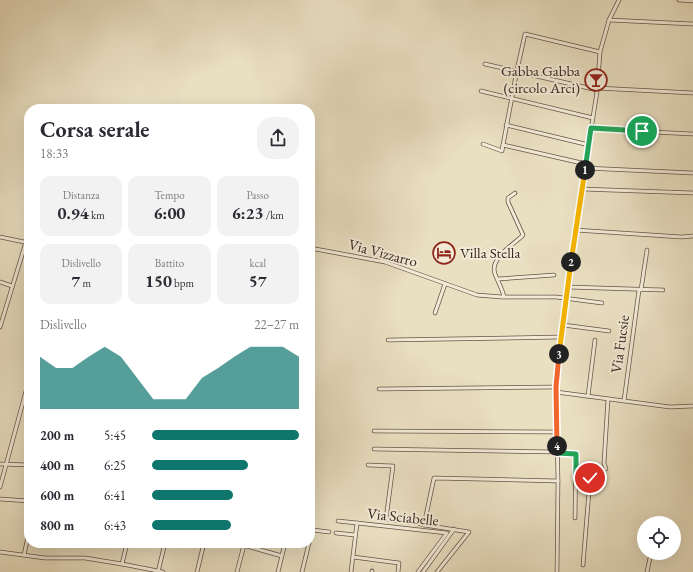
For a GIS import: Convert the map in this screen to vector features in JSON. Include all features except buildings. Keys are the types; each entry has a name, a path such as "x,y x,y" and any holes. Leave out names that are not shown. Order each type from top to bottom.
{"street":[{"path":"557,572 558,481 556,387 561,337 575,230 597,89 600,52 609,20 619,0"},
{"path":"679,0 693,1"},
{"path":"609,20 693,24"},
{"path":"483,144 502,152 516,70 525,34 600,52"},
{"path":"485,64 597,89 693,93"},
{"path":"481,91 593,118"},
{"path":"506,125 589,145"},
{"path":"591,128 693,134"},
{"path":"502,145 586,164"},
{"path":"585,168 693,173"},
{"path":"582,189 693,193"},
{"path":"504,297 503,291 494,271 497,261 506,250 523,235 508,202 508,198 515,193"},
{"path":"575,230 682,237 693,236"},
{"path":"0,236 24,241"},
{"name":"Via Vizzarro","path":"315,249 385,262 477,295 567,298 602,303"},
{"name":"Via Fucsie","path":"624,401 646,250"},
{"path":"0,327 24,251"},
{"path":"498,279 554,275"},
{"path":"0,282 12,286"},
{"path":"435,313 445,284"},
{"path":"568,287 663,290"},
{"path":"563,325 609,331"},
{"path":"388,340 561,337"},
{"path":"588,396 595,340"},
{"path":"379,390 556,387"},
{"path":"556,392 670,407 693,406"},
{"path":"606,469 604,463 608,399"},
{"path":"0,487 24,405"},
{"path":"374,431 556,432"},
{"path":"374,449 576,454 575,518"},
{"path":"0,464 24,465"},
{"path":"368,466 393,466 386,519 469,532 438,572"},
{"path":"576,477 590,479 583,566"},
{"path":"424,525 434,478 558,481"},
{"path":"0,499 24,501"},
{"path":"338,521 357,524"},
{"name":"Via Sciabelle","path":"351,572 357,524 447,533 418,572"},
{"name":"Via Sciabelle","path":"423,572 454,529"},
{"path":"315,530 329,532"},
{"path":"336,533 355,535"},
{"path":"24,555 26,548"},
{"path":"122,564 126,548"},
{"path":"158,571 165,548"},
{"path":"197,572 203,548"},
{"path":"237,572 243,548"},
{"path":"257,548 282,556"},
{"path":"278,572 284,548"},
{"path":"302,572 308,548"},
{"path":"0,552 45,558 85,558 164,572"},
{"path":"353,557 399,563 398,572"},
{"path":"373,566 374,560"},
{"path":"647,572 650,560"}],"tunnel":[{"path":"372,571 373,566"}],"place":[{"name":"Gabba Gabba (circolo Arci)","path":"596,80"},
{"name":"Villa Stella","path":"444,253"}],"route":[{"path":"590,478 576,477 576,454 557,453 556,382 575,230 591,128 642,131"}]}
